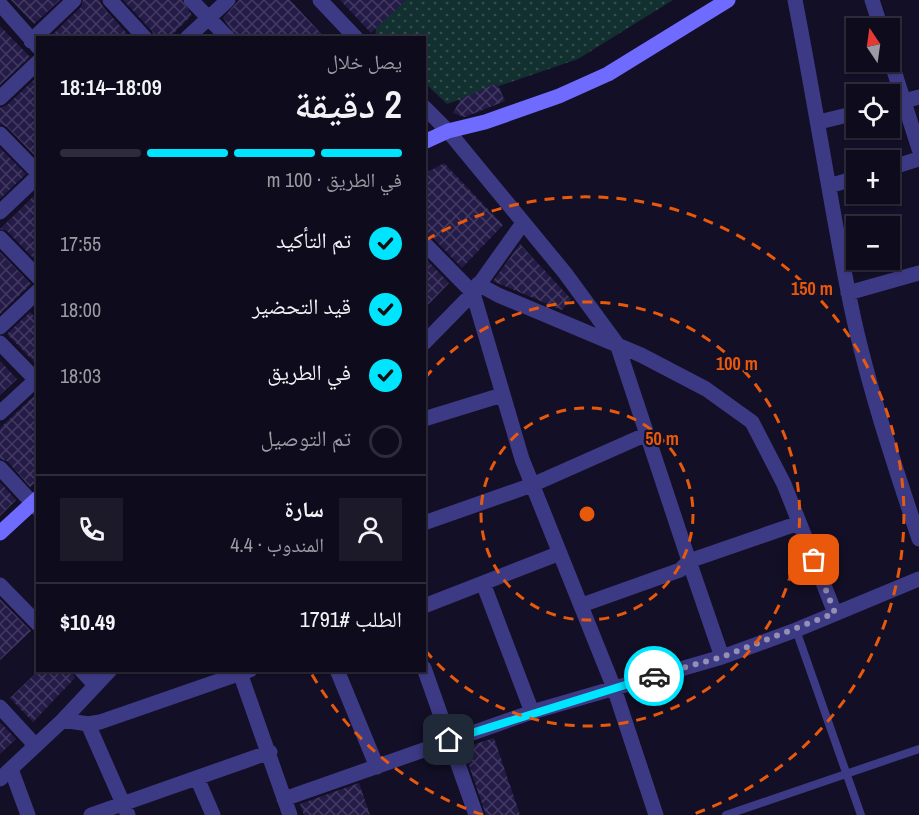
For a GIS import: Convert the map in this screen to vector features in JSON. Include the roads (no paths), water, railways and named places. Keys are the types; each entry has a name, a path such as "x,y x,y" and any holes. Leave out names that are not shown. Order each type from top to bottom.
{"main road":[{"path":"426,141 448,131 485,122 559,96 608,74 728,0"},
{"path":"0,533 36,504"}],"street":[{"path":"41,36 74,0"},
{"path":"110,0 143,36"},
{"path":"191,0 226,36"},
{"path":"189,36 228,0"},
{"path":"320,0 355,36"},
{"path":"795,0 819,122 848,293 872,384 919,539"},
{"path":"872,0 878,18"},
{"path":"0,4 34,44"},
{"path":"0,98 36,65"},
{"path":"900,102 919,97"},
{"path":"426,109 448,131 565,273 617,344 722,657"},
{"path":"900,111 919,149"},
{"path":"819,122 846,115"},
{"path":"0,134 36,172"},
{"path":"900,165 919,159"},
{"path":"0,212 36,176"},
{"path":"829,186 846,181"},
{"path":"427,335 475,288 524,223"},
{"path":"0,238 36,275"},
{"path":"426,245 475,288 498,295 617,344 706,389 752,422 784,484 835,613"},
{"path":"848,293 919,273"},
{"path":"475,288 502,395 532,485 614,688 656,815"},
{"path":"0,327 36,293"},
{"path":"0,343 36,379"},
{"path":"0,413 36,381"},
{"path":"426,418 502,395"},
{"path":"426,522 532,485 647,434"},
{"path":"0,468 36,504"},
{"path":"582,605 680,570 689,561 799,523"},
{"path":"426,605 560,553"},
{"path":"284,799 532,712 722,657 796,630 919,579"},
{"path":"483,583 532,712"},
{"path":"0,585 36,622"},
{"path":"83,672 95,685"},
{"path":"28,815 5,774 63,720 108,672"},
{"path":"63,720 88,724 243,672 290,815"},
{"path":"338,672 377,767"},
{"path":"425,672 476,815"},
{"path":"0,707 35,745"},
{"path":"88,724 126,809"},
{"path":"91,815 126,809 197,778 270,752"},
{"path":"197,778 213,815"}],"lane":[{"path":"796,630 861,815"},
{"path":"726,815 846,772 919,750"}]}
